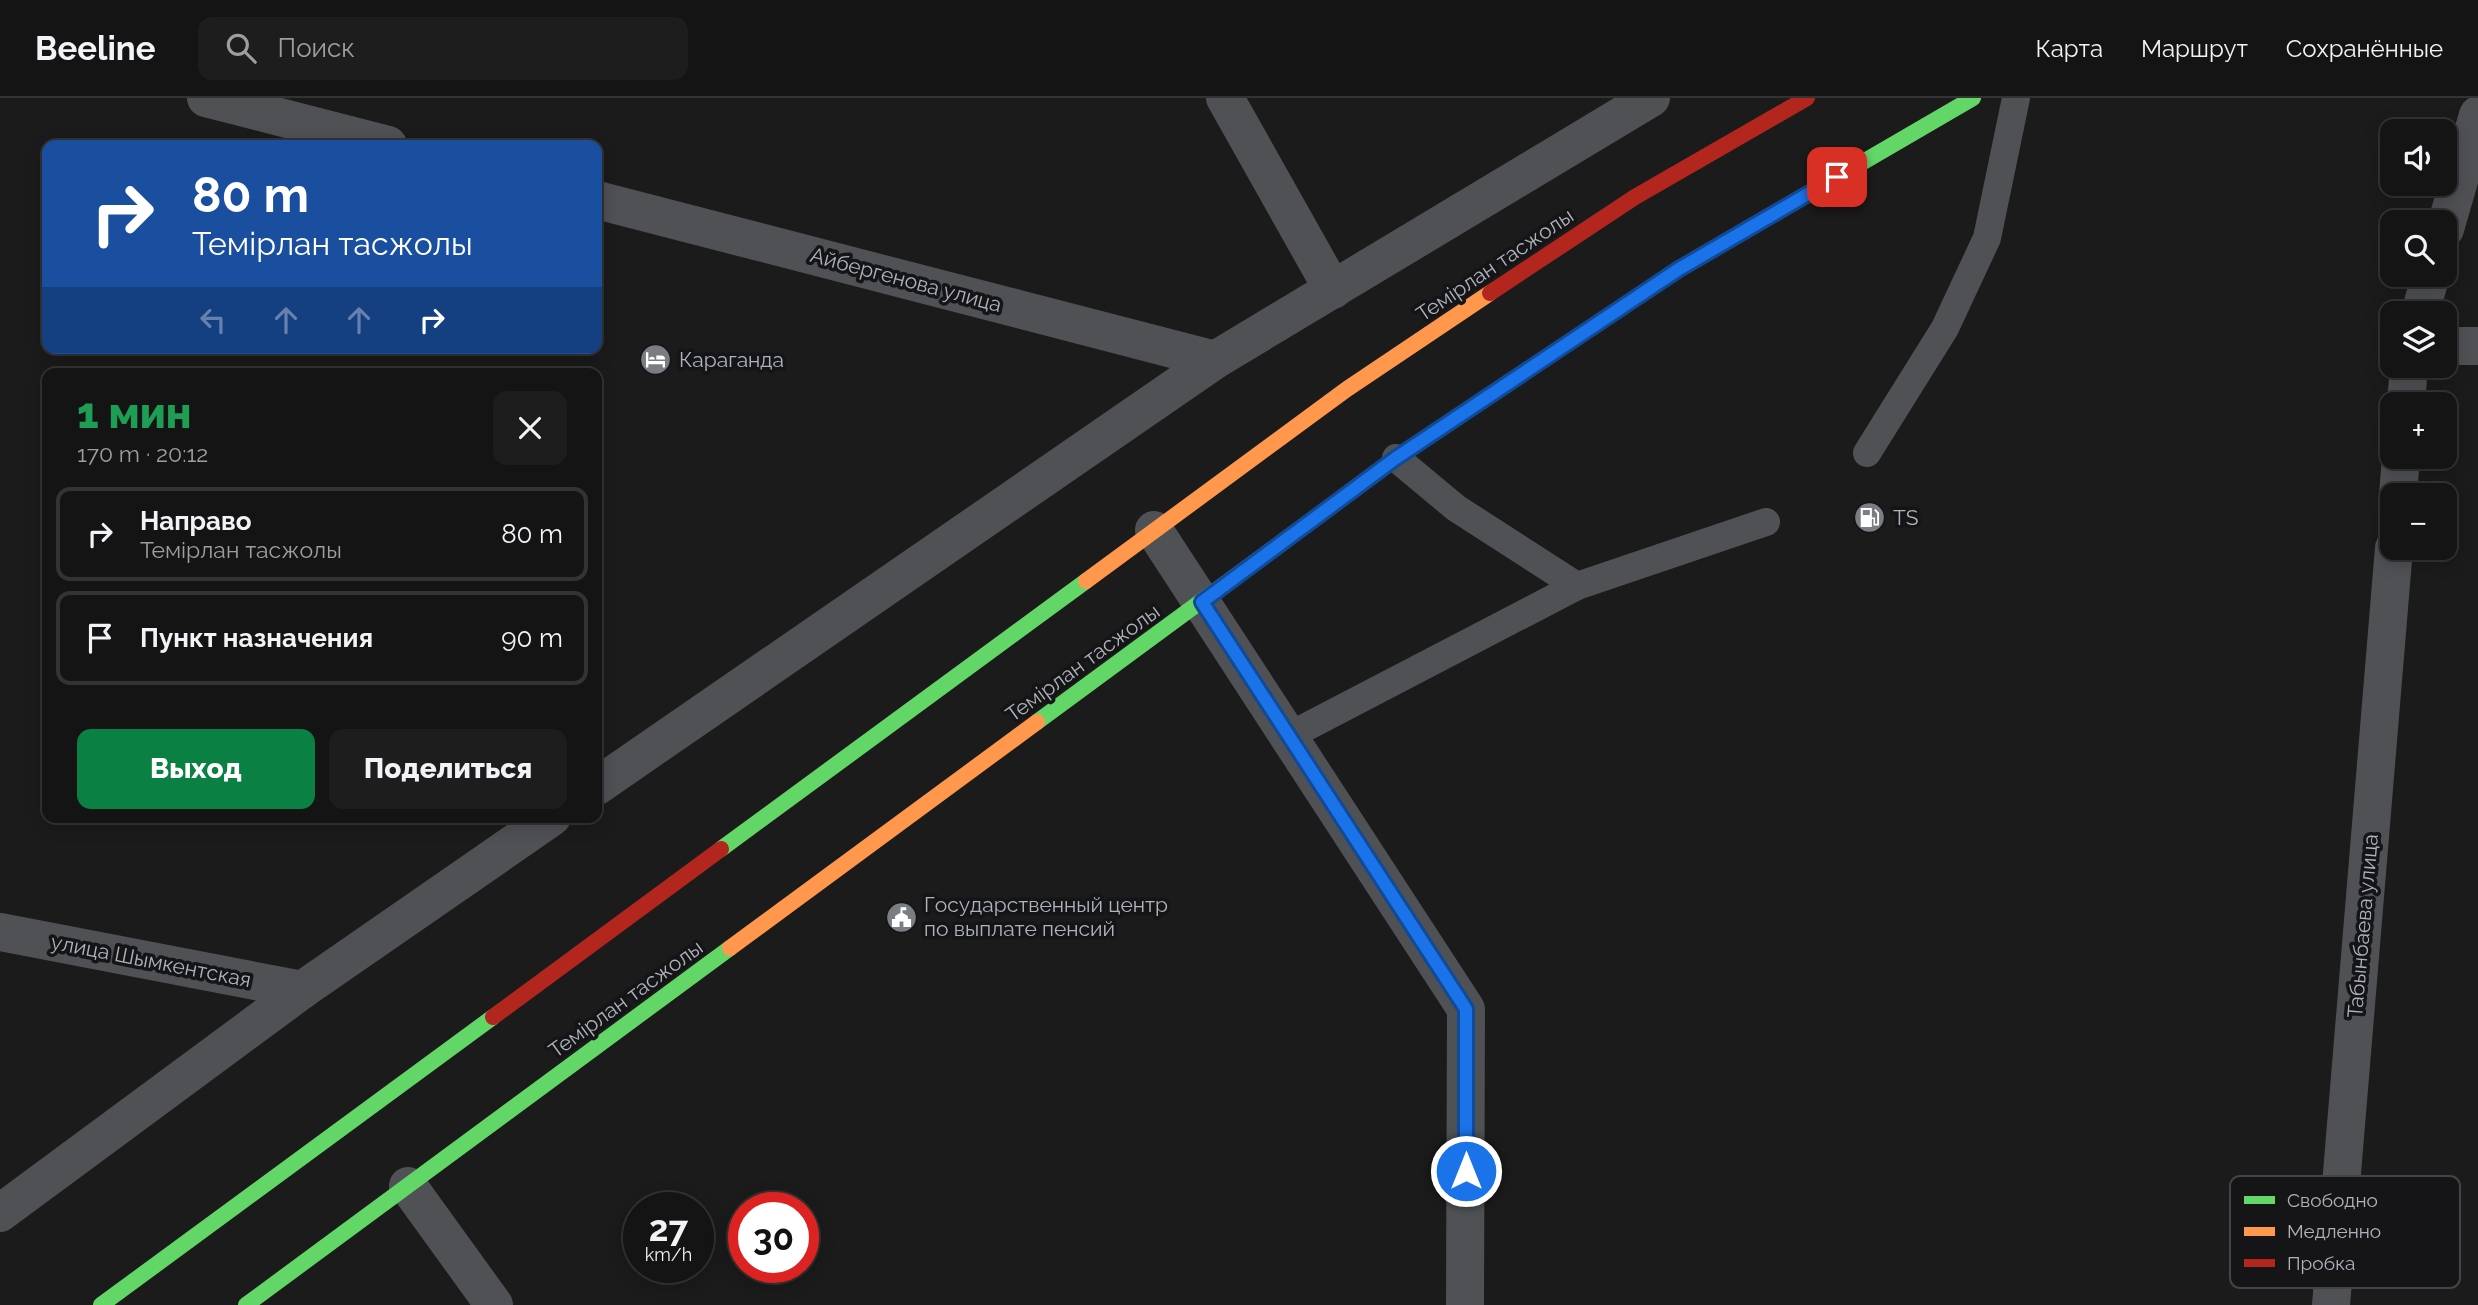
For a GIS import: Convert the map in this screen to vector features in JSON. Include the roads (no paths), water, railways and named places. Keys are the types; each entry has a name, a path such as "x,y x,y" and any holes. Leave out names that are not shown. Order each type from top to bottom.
{"main road":[{"name":"Темірлан тасжолы","path":"102,1305 1347,389 1635,197 1807,98"},
{"name":"Темірлан тасжолы","path":"246,1305 1396,458 1679,269 1973,98"}],"street":[{"path":"206,98 369,140"},
{"path":"1225,98 1333,290"},
{"path":"602,783 1215,360 1651,98"},
{"path":"2450,210 2478,115"},
{"name":"Айбергенова улица","path":"602,201 1215,360"},
{"path":"2457,346 2478,346"},
{"path":"1154,530 1466,1009 1465,1305"},
{"name":"Табынбаева улица","path":"2342,1176 2393,560"},
{"path":"0,1213 302,990 543,823"},
{"name":"улица Шымкентская","path":"0,932 302,990"},
{"path":"408,1186 494,1305"}],"lane":[{"path":"1867,453 1945,328 1987,238 2016,98"},
{"path":"1396,458 1456,508 1577,586"},
{"path":"1289,736 1577,586 1766,522"}],"place":[{"name":"Караганда","path":"656,360"},
{"name":"TS","path":"1870,518"},
{"name":"Государственный центр по выплате пенсий","path":"901,917"}]}
